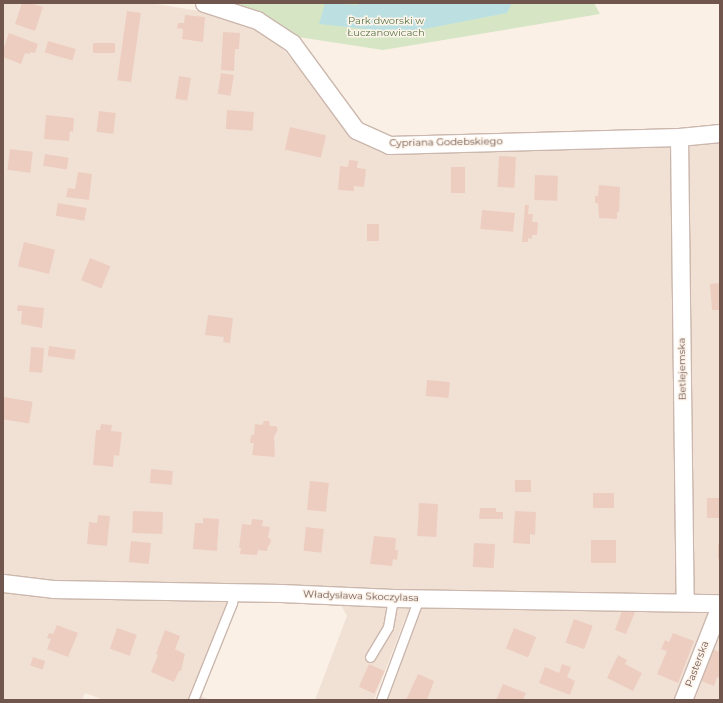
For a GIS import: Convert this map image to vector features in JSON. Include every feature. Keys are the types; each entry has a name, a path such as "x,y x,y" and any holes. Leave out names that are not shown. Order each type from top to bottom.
{"street":[{"name":"Cypriana Godebskiego","path":"204,3 256,20 292,43 356,130 388,145 679,137 720,133"},
{"name":"Betlejemska","path":"679,137 685,602"},
{"name":"Władysława Skoczylasa","path":"3,583 53,589 234,592 393,598 685,602 720,605"},
{"name":"Pasterska","path":"683,700 720,605"}],"lane":[{"path":"193,700 232,603 234,592"},
{"path":"370,657 388,627 393,598"},
{"path":"381,700 419,598"}],"shaded area":[{"path":"3,3 150,3 230,16 260,27 280,46 356,134 374,145 687,145 720,142 720,700 387,700 421,607 406,616 374,700 315,700 347,616 341,605 238,600 201,696 210,700 104,700 85,693 82,700 3,700"}],"green space":[{"name":"Park dworski w Łuczanowicach","path":"204,3 594,3 600,14 383,50 298,37 257,20"}],"water":[{"path":"325,3 358,5 358,3 512,3 507,13 404,33 319,24"}],"building":[{"path":"22,3 30,3 43,7 35,31 15,24"},
{"path":"127,11 141,13 131,82 117,80"},
{"path":"185,15 205,17 203,42 182,39 183,29 177,28 178,23 184,23"},
{"path":"223,32 240,33 239,49 235,49 234,71 221,70"},
{"path":"9,33 38,44 35,53 25,53 21,64 3,57 3,50"},
{"path":"48,41 76,49 73,61 45,53"},
{"path":"93,43 115,43 115,53 93,53"},
{"path":"221,73 234,75 231,96 218,94"},
{"path":"179,76 191,78 187,101 175,99"},
{"path":"227,110 254,112 253,131 226,129"},
{"path":"99,111 116,113 113,134 96,132"},
{"path":"46,115 74,118 73,132 70,131 69,141 44,139"},
{"path":"290,127 326,135 321,158 285,149"},
{"path":"10,149 33,152 30,173 7,170"},
{"path":"45,154 69,158 67,170 43,166"},
{"path":"499,156 516,157 514,188 497,187"},
{"path":"349,160 358,161 357,168 366,169 364,187 354,186 354,191 338,190 340,166 348,167"},
{"path":"451,167 465,167 465,193 451,193"},
{"path":"78,172 92,174 89,200 66,197 68,188 75,189"},
{"path":"535,175 558,176 557,201 534,200"},
{"path":"599,185 620,187 619,212 617,212 617,219 599,218 598,203 595,203 595,196 598,196"},
{"path":"58,203 87,208 84,221 56,216"},
{"path":"525,205 529,205 528,214 533,214 532,222 538,222 537,235 532,235 532,239 528,238 528,242 522,242"},
{"path":"482,210 515,213 513,232 480,229"},
{"path":"367,224 379,224 379,241 367,241"},
{"path":"24,242 55,250 49,274 18,266"},
{"path":"90,258 110,266 101,288 81,280"},
{"path":"720,283 720,310 712,310 710,284"},
{"path":"18,305 44,308 42,328 21,324 22,311 17,311"},
{"path":"208,315 233,318 230,343 223,342 224,337 205,335"},
{"path":"49,346 76,350 74,360 48,356"},
{"path":"31,347 44,348 42,373 29,372"},
{"path":"427,380 450,382 449,398 426,396"},
{"path":"3,397 33,402 29,423 3,419"},
{"path":"264,421 269,421 270,426 276,426 278,429 274,437 275,457 252,455 254,443 250,443 251,435 254,435 255,424 262,425"},
{"path":"101,424 112,425 111,431 122,432 119,456 114,455 113,467 93,465 96,430 100,430"},
{"path":"151,469 173,471 172,485 150,483"},
{"path":"515,480 531,480 531,492 515,492"},
{"path":"310,481 329,483 326,512 307,510"},
{"path":"593,493 614,493 614,508 593,508"},
{"path":"707,498 720,498 720,518 707,518"},
{"path":"419,503 438,504 436,537 417,536"},
{"path":"480,508 496,508 496,512 503,512 503,519 479,519"},
{"path":"133,511 163,512 162,534 132,533"},
{"path":"515,511 536,512 535,535 530,534 530,544 513,543"},
{"path":"98,515 110,516 107,546 87,544 89,522 97,523"},
{"path":"203,518 219,519 217,551 193,549 195,523 203,523"},
{"path":"252,519 263,520 262,526 270,527 268,537 271,540 270,544 267,551 258,550 257,555 240,554 241,548 239,548 242,524 251,525"},
{"path":"306,527 324,529 321,553 303,551"},
{"path":"374,536 396,538 395,550 398,550 397,560 393,559 392,566 370,564"},
{"path":"591,540 616,540 616,563 591,563"},
{"path":"131,541 151,543 149,564 129,562"},
{"path":"474,543 495,544 494,568 473,567"},
{"path":"718,544 720,544 720,559 718,559"},
{"path":"636,610 626,634 615,630 622,611"},
{"path":"574,619 593,626 584,649 565,642"},
{"path":"57,625 78,633 68,657 47,649 51,639 47,638 49,633 53,634"},
{"path":"117,628 137,635 130,656 110,649"},
{"path":"514,628 536,637 528,657 506,648"},
{"path":"165,630 180,636 175,649 185,654 181,671 179,671 174,682 151,672 158,655 156,654"},
{"path":"673,633 694,641 678,683 657,674 667,651 661,649 665,640 669,642"},
{"path":"712,649 720,652 720,678 717,677 714,686 699,680"},
{"path":"618,655 627,660 625,664 642,673 633,691 607,678"},
{"path":"33,657 45,661 43,670 30,666"},
{"path":"369,664 385,671 374,694 359,687"},
{"path":"562,664 571,667 567,677 575,681 570,695 539,683 545,667 559,673"},
{"path":"418,674 434,681 427,700 406,700"},
{"path":"503,684 526,693 523,700 496,700"}]}
